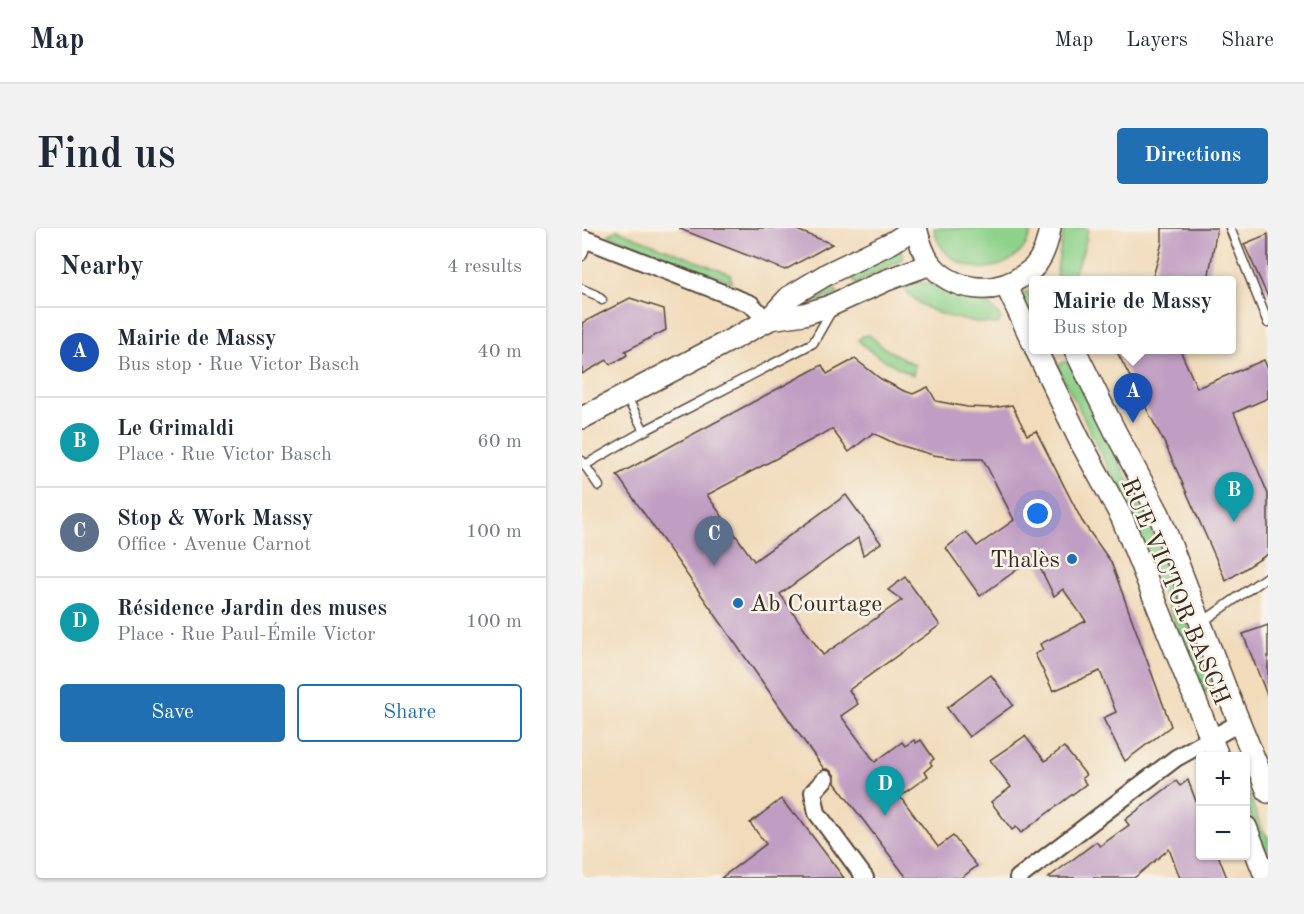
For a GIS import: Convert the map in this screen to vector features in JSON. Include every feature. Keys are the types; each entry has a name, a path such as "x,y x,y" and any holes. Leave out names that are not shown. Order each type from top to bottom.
{"street":[{"path":"769,320 789,297 829,273 893,242 915,228 922,251 931,264 947,278 966,287 987,289 1037,274 1048,242 1050,228"},
{"path":"585,240 751,304 769,320"},
{"path":"582,418 769,320 804,314 836,303 887,280 931,264"},
{"path":"1006,285 1029,334"},
{"name":"RUE VICTOR BASCH","path":"1038,354 1080,441 1122,518 1214,748"},
{"name":"RUE VICTOR BASCH","path":"1077,354 1159,514 1239,723 1268,792"},
{"path":"1018,878 1176,758 1214,748 1239,723"},
{"path":"825,779 813,792 817,813 865,878"},
{"path":"1250,839 1266,878"}],"lane":[{"path":"1230,228 1265,310 1268,323"},
{"path":"582,289 602,300"},
{"path":"599,486 583,462 813,343 836,303"},
{"path":"626,395 645,431"},
{"path":"1201,623 1268,576"}],"green space":[{"path":"934,228 1033,228 1024,247 1016,256 1005,263 979,268 955,260 945,252"},
{"path":"1064,228 1088,228 1082,255 1072,276 1057,276"},
{"path":"617,230 730,274 732,282 608,235"},
{"path":"899,248 903,259 856,284 850,273"},
{"path":"913,281 983,302 992,308 1001,319 998,324 972,321 932,310 921,304 902,285"},
{"path":"832,283 838,294 789,310 804,298"},
{"path":"1026,292 1029,293 1029,315 1020,299"},
{"path":"869,335 884,348 915,365 913,375 891,364 858,340"},
{"path":"1068,360 1140,503 1214,688 1204,693 1128,509 1057,366"},
{"path":"1250,797 1262,830 1268,837 1268,859 1250,813"}],"building":[{"path":"680,228 792,228 832,244 785,270"},
{"path":"1162,228 1217,228 1209,276 1153,276 1162,242"},
{"path":"1268,234 1268,297 1244,244"},
{"path":"630,298 664,309 666,330 625,351 627,355 619,360 610,364 607,360 582,374 582,323"},
{"path":"1118,354 1182,354 1197,388 1264,360 1268,369 1268,398 1234,413 1268,494 1268,554 1226,581 1165,444"},
{"path":"855,359 881,379 902,390 913,394 928,387 936,401 967,407 992,408 1012,405 1027,435 1036,431 1082,521 1111,562 1171,726 1125,761 1103,718 1116,712 1100,671 1053,691 1035,654 1043,650 1040,644 1086,621 1063,589 1054,596 1035,557 980,596 946,548 966,532 977,546 1014,520 983,459 933,455 896,444 873,433 849,452 832,429 707,495 754,561 846,495 881,543 863,555 858,538 780,594 823,655 902,600 888,590 905,577 940,625 849,690 858,704 841,716 875,762 902,742 905,746 914,740 916,743 921,740 934,759 930,762 932,765 924,772 928,776 900,796 938,847 953,836 977,866 961,878 907,878 835,783 835,776 832,772 824,769 811,751 617,475 822,365 827,374"},
{"path":"1268,625 1268,694 1267,695 1243,634"},
{"path":"991,675 1013,705 969,737 947,708"},
{"path":"1025,736 1045,761 1064,747 1086,775 1082,778 1086,784 1021,833 1016,827 1012,830 991,802 1011,787 990,760"},
{"path":"1188,780 1196,801 1196,860 1220,860 1227,878 1180,878 1169,849 1134,878 1048,878 1096,842 1100,846 1129,825 1125,820 1176,781 1180,786"},
{"path":"781,799 793,814 795,813 844,878 721,878 766,844 750,823"}],"place":[{"name":"Mairie de Massy","path":"1133,423"},
{"name":"Le Grimaldi","path":"1234,522"},
{"name":"Thalès","path":"1072,559"},
{"name":"Stop & Work Massy","path":"714,566"},
{"name":"Ab Courtage","path":"738,603"},
{"name":"Résidence Jardin des muses","path":"885,816"}]}
